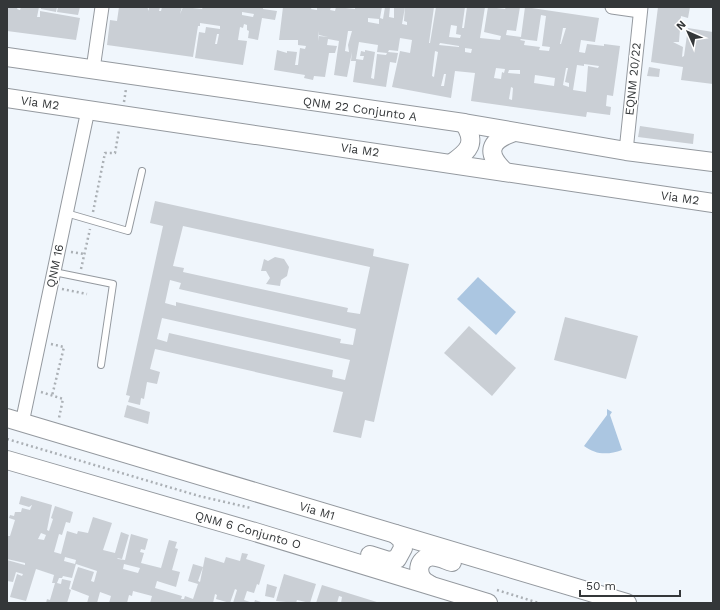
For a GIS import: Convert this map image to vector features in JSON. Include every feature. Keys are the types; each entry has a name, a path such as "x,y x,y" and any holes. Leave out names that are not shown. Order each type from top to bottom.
{"main road":[{"name":"QNM 22 Conjunto A","path":"7,57 464,123 626,151"},
{"name":"Via M2","path":"7,98 713,203"},
{"path":"452,163 464,155 470,144 471,134 464,123"},
{"path":"505,172 494,162 492,153 493,146 501,137 514,132"},
{"path":"626,151 713,162"},
{"name":"Via M1","path":"15,421 627,603"},
{"name":"QNM 6 Conjunto O","path":"7,460 428,584 491,596"},
{"path":"255,532 291,532 389,561 400,556 403,548 402,540 396,534"},
{"path":"428,584 424,582 419,575 420,566 426,559 434,557 537,588 594,593"}],"street":[{"path":"93,69 102,7"},
{"path":"612,7 641,9"},
{"name":"EQNM 20/22","path":"626,151 641,9"},
{"name":"QNM 16","path":"15,421 54,272 88,110"}],"lane":[{"path":"66,213 128,231 142,171"},
{"path":"54,272 113,284 101,365"}],"path":[{"path":"79,277 106,152 115,152 128,74"},
{"path":"60,297 62,289 87,294"},
{"path":"48,344 64,347 52,396"},
{"path":"7,439 198,496 257,510"},
{"path":"491,596 539,603"}],"shaded area":[{"path":"478,277 516,312 496,335 457,299"},
{"path":"607,409 612,412 610,415 622,450 612,453 598,453 584,446 607,415"}],"building":[{"path":"7,7 18,7 17,9 20,10 21,7 39,7 37,17 40,17 40,11 80,18 76,40 7,31"},
{"path":"41,7 57,7 56,12 41,9"},
{"path":"58,7 80,7 78,15 57,12"},
{"path":"119,7 147,7 149,11 149,7 160,7 159,11 161,11 162,7 182,7 180,14 183,7 202,9 203,7 263,7 263,9 277,11 275,20 262,18 258,40 248,38 249,31 247,30 247,25 244,24 243,28 240,27 238,40 247,41 243,65 195,58 199,32 205,33 206,27 220,29 220,26 200,23 200,26 198,26 193,57 107,45 110,20 117,21","holes":["242,12 254,14 253,17 242,15","217,34 219,34 217,44 215,44"]},
{"path":"283,7 312,7 311,9 317,10 317,7 331,7 330,10 335,11 336,7 355,9 355,7 382,7 380,18 383,19 385,7 390,7 389,17 394,18 394,7 405,7 434,7 430,43 436,7 465,7 462,28 464,28 467,7 485,7 480,38 500,40 501,36 484,32 488,7 505,9 506,7 520,7 516,31 507,30 506,35 521,37 525,7 599,18 595,42 581,40 579,52 585,53 587,44 620,46 613,96 607,95 606,106 611,107 610,115 587,112 586,117 471,101 475,73 455,71 451,98 392,87 400,51 410,53 412,40 400,38 398,51 389,50 388,52 398,53 396,63 390,62 386,87 353,82 356,61 351,61 352,52 347,77 334,75 339,41 328,39 327,45 337,46 335,53 329,53 325,77 314,76 313,80 304,78 305,75 274,70 277,50 287,53 287,51 297,52 295,65 298,65 300,48 305,49 306,46 298,45 298,40 279,40","holes":["405,7 404,21 407,22 407,25 402,24","541,15 546,16 542,46 550,47 549,51 539,50 540,47 524,45 525,41 520,40 537,41","368,18 379,19 379,24 368,22","451,25 457,26 456,34 461,35 460,38 449,37","563,28 566,28 561,44 560,44","348,31 352,31 348,45 349,52 345,51","359,42 378,45 377,52 387,53 386,55 377,54 374,79 371,78 375,52 365,50 365,52 361,51 360,56 364,56 363,60 356,59","440,43 459,47 439,45","465,48 472,49 471,53 465,52","435,51 438,52 434,77 432,76","584,64 599,66 598,68 588,66 586,92 573,90 577,65 584,66","496,68 505,69 504,73 502,72 501,79 494,78","566,68 568,68 565,82 569,83 569,87 563,85","509,70 520,70 520,74 508,73","444,74 446,74 444,86 441,86","535,75 555,78 554,86 534,83","511,87 513,88 512,100 509,99"]},
{"path":"658,7 690,7 688,18 681,16 679,42 673,42 683,47 682,57 684,56 688,28 713,32 713,84 681,80 683,67 651,62"},
{"path":"649,67 660,69 659,77 647,76"},
{"path":"640,126 694,134 693,144 638,137"},
{"path":"155,201 374,249 373,256 409,264 374,422 365,420 361,438 333,432 343,392 155,349 150,369 160,372 157,384 147,382 144,399 141,398 140,405 128,402 130,396 126,395 163,226 150,223","holes":["183,226 370,267 360,314 347,312 348,308 183,272 184,268 173,266","170,280 181,283 179,289 356,329 353,345 340,343 341,339 176,302 176,306 165,303","162,318 350,360 345,380 332,377 333,370 169,333 167,342 157,339"]},
{"path":"275,257 284,259 289,267 287,276 281,280 280,286 266,284 270,278 266,271 261,271 264,259 268,261"},
{"path":"565,317 638,336 626,379 554,360"},
{"path":"469,326 516,368 492,396 444,353"},
{"path":"127,405 150,412 148,424 124,417"},
{"path":"21,496 52,505 47,530 49,531 55,506 73,512 70,523 66,522 62,535 59,534 54,552 61,554 67,531 77,534 78,531 88,533 93,517 112,523 103,550 115,553 121,532 129,535 122,559 117,558 118,559 125,560 131,534 148,539 145,550 141,549 140,552 144,553 141,563 161,568 169,540 177,542 175,548 178,549 172,570 180,572 176,587 157,581 155,588 182,596 181,599 184,599 185,596 193,599 198,584 188,581 193,564 203,567 205,557 224,563 226,557 240,561 242,553 248,554 246,559 265,565 259,585 257,584 254,593 247,591 244,600 253,603 233,603 237,590 235,589 230,603 216,599 217,595 215,594 213,603 150,603 152,596 133,591 132,596 129,595 127,603 109,603 111,596 100,592 97,603 87,603 89,596 71,589 75,576 78,567 94,572 91,581 94,582 97,571 76,564 72,578 63,576 62,578 59,578 57,583 61,584 62,579 71,581 69,589 71,590 67,603 46,603 47,599 50,600 55,583 52,583 54,575 36,569 26,601 10,597 17,574 22,576 23,574 16,572 13,582 7,581 7,560 25,565 25,563 7,559 7,536 10,536 15,520 9,518 10,515 14,516 15,512 21,512 22,508 30,510 32,505 29,507 19,504","holes":["41,533 46,535 44,540 38,539","65,557 76,560 75,564 64,561","124,564 140,568 138,573 123,569","203,567 200,582 198,581"]},
{"path":"284,574 316,584 310,603 297,600 296,603 276,601"},
{"path":"267,584 277,587 274,598 265,596"},
{"path":"322,585 380,603 341,603 342,597 339,596 337,603 316,603"},
{"path":"255,600 264,603 254,603"}]}
